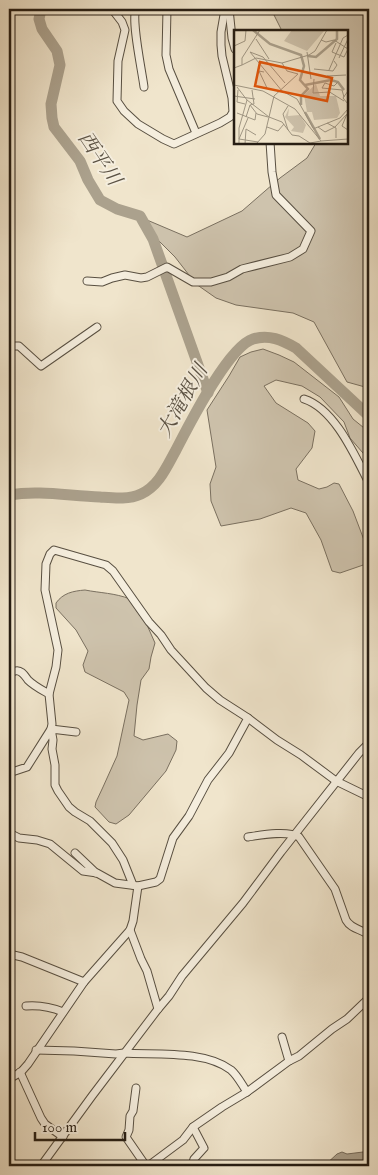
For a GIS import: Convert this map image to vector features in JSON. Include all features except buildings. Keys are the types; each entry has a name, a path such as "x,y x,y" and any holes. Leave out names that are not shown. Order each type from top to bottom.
{"street":[{"path":"112,9 122,22 125,30 118,61 117,100 124,111 138,124 163,140 174,144 220,123 230,117 233,112 221,45 225,9"},
{"path":"136,9 135,23 144,87"},
{"path":"167,9 166,55 169,69 196,133"},
{"path":"229,9 234,43"},
{"path":"87,281 102,282 125,275 140,278 147,277 167,267 193,282 211,282 228,277 242,269 290,257 303,250 311,231 276,195 270,144"},
{"path":"9,346 18,346 41,366 96,326"},
{"path":"304,399 322,409 333,420 369,483"},
{"path":"9,1079 28,1064 84,982 130,930 133,921 136,886 124,860 112,843 90,821 69,807 63,800 55,782 49,694 58,650 45,590 46,564 54,550 106,565 113,571 171,650 206,688 220,700 336,781 369,797"},
{"path":"9,676 16,670 22,672 29,681 49,694"},
{"path":"75,853 97,873 114,883 136,886 156,882 160,879 173,838 189,816 208,780 230,752 248,718"},
{"path":"52,728 76,732"},
{"path":"9,773 27,767 52,728"},
{"path":"41,1166 182,976 243,903 336,781 369,743"},
{"path":"9,833 19,838 38,840 50,844 83,870 97,873"},
{"path":"248,837 274,834 295,835 299,837 335,889 348,924 369,935"},
{"path":"130,930 147,971 158,1009"},
{"path":"9,954 22,957 84,982"},
{"path":"136,1088 133,1111 130,1116 129,1130 126,1137 147,1166 182,1140 193,1127 299,1056 347,1019 369,998"},
{"path":"26,1006 44,1006 63,1012"},
{"path":"282,1036 289,1061"},
{"path":"36,1050 185,1055 217,1062 232,1071 247,1092"},
{"path":"20,1072 41,1118 45,1124 63,1137"},
{"path":"192,1166 194,1159 204,1148 193,1127"}],"shaded area":[{"path":"271,9 369,9 369,388 347,382 314,322 293,313 236,305 216,298 196,284 175,257 144,226 147,220 187,237 242,211 280,178 307,158 315,144 348,144 348,30 282,30"},
{"path":"263,349 294,362 339,397 353,419 369,432 369,460 350,438 344,422 320,397 302,386 276,380 264,386 276,403 308,423 315,431 312,448 296,469 298,480 319,489 334,483 339,484 353,511 364,540 369,544 369,563 340,573 332,571 321,540 306,513 291,508 260,519 221,526 211,501 210,484 216,467 207,410 240,357"},
{"path":"85,590 113,594 130,599 147,625 155,643 149,669 141,680 134,736 143,740 168,734 177,741 176,750 166,771 129,815 116,824 109,822 95,807 117,756 129,700 124,692 85,672 83,665 88,651 76,630 56,608 56,603 65,595"},
{"path":"369,1149 369,1166 324,1166 342,1152 347,1154 363,1152"}],"waterway":[{"name":"西平川","path":"41,9 39,19 42,29 57,51 60,65 51,104 54,127 80,161 88,180 100,200 117,209 140,216 153,239 208,393"},
{"name":"大滝根川","path":"9,495 43,493 120,498 141,494 153,486 166,469 199,406 221,371 232,356 243,345 253,339 264,337 275,339 296,348 369,416"}]}
